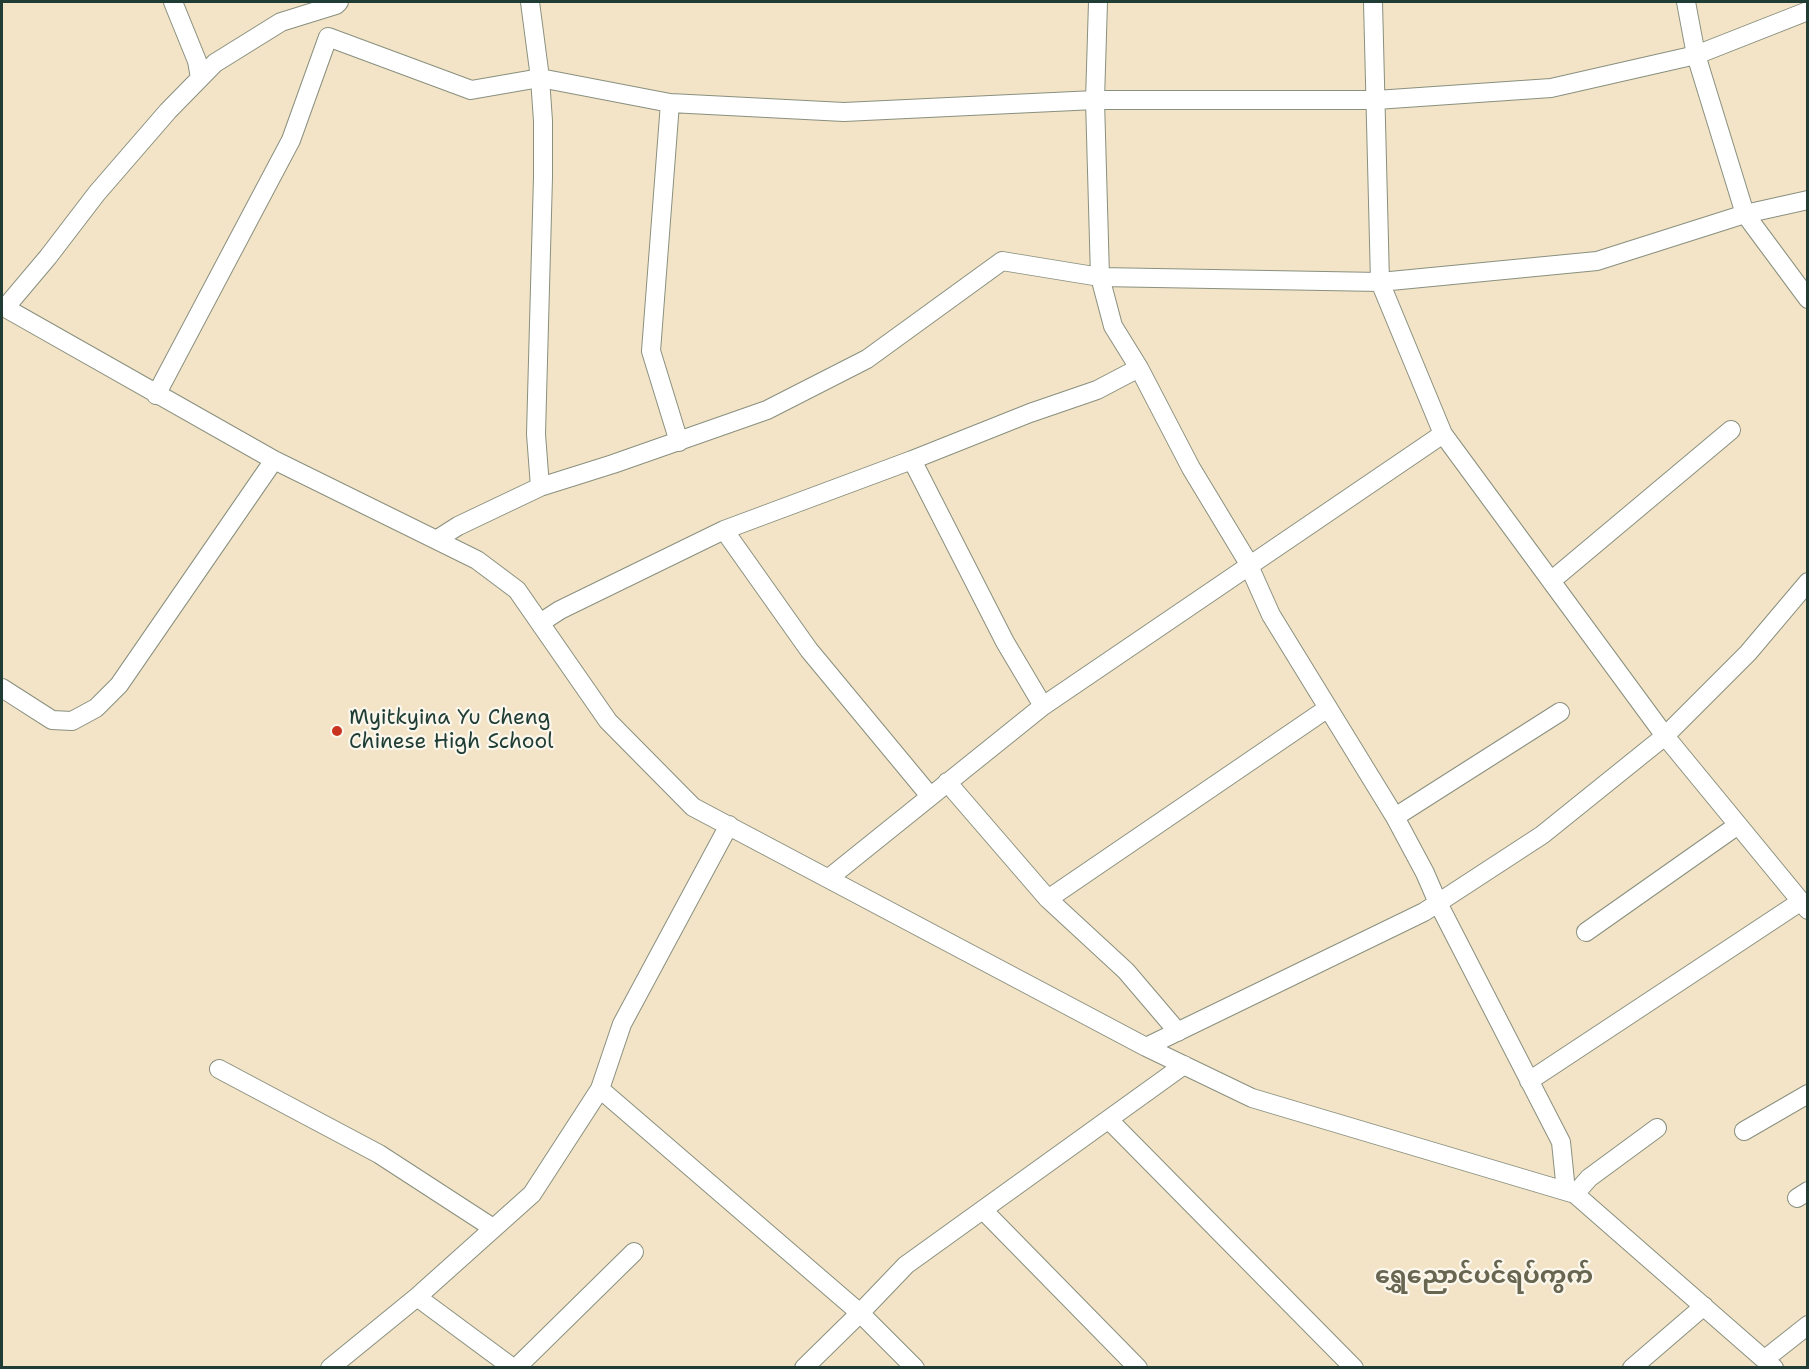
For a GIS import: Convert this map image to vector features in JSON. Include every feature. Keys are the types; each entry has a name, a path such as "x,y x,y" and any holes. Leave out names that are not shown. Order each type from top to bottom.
{"street":[{"path":"173,2 197,61 200,78"},
{"path":"339,2 336,5 281,22 215,63 168,111 97,193 48,257 3,307 274,460 477,560 517,590 608,721 693,807 1146,1047 1252,1098 1571,1192 1769,1363 1808,1325"},
{"path":"530,2 540,78 543,177 536,434 540,487"},
{"path":"1098,2 1095,100 1100,277 1113,326 1139,368 1191,468 1249,565 1271,615 1395,817 1425,873 1438,903 1561,1142 1571,1192"},
{"path":"1373,2 1380,282 1443,434 1665,736 1804,906 1529,1081"},
{"path":"1686,2 1696,55 1745,214 1808,299"},
{"path":"156,395 291,140 328,37 471,90 540,78 670,103 844,112 1095,100 1376,100 1551,88 1696,55 1808,11"},
{"path":"670,103 651,351 679,442"},
{"path":"436,540 458,526 540,487 679,442 767,410 867,359 1002,261 1100,277 1380,282 1598,261 1745,214 1808,200"},
{"path":"540,623 571,605 724,530 1030,413 1097,390 1139,368"},
{"path":"1551,581 1731,430"},
{"path":"829,878 1043,705 1443,434"},
{"path":"2,688 52,720 72,721 96,708 119,685 274,460"},
{"path":"912,460 1005,642 1043,705"},
{"path":"724,530 809,650 930,796"},
{"path":"1146,1047 1424,912 1542,835 1665,736 1748,653 1808,582"},
{"path":"1048,898 1328,708"},
{"path":"1395,817 1560,712"},
{"path":"947,782 1048,898 1126,971 1178,1032"},
{"path":"330,1368 417,1297 532,1194 600,1089 622,1024 729,825"},
{"path":"1586,932 1738,825"},
{"path":"804,1368 906,1265 1184,1065"},
{"path":"219,1069 379,1154 493,1228"},
{"path":"600,1089 860,1313 915,1368"},
{"path":"1744,1131 1808,1094"},
{"path":"1109,1120 1354,1368"},
{"path":"1571,1192 1657,1128"},
{"path":"983,1210 1138,1368"},
{"path":"417,1297 515,1368 634,1252"},
{"path":"1632,1368 1704,1306"}],"place":[{"name":"Myitkyina Yu Cheng Chinese High School","path":"337,731"}],"district":[{"name":"ရွှေညောင်ပင်ရပ်ကွက်","path":"1484,1277"}]}
